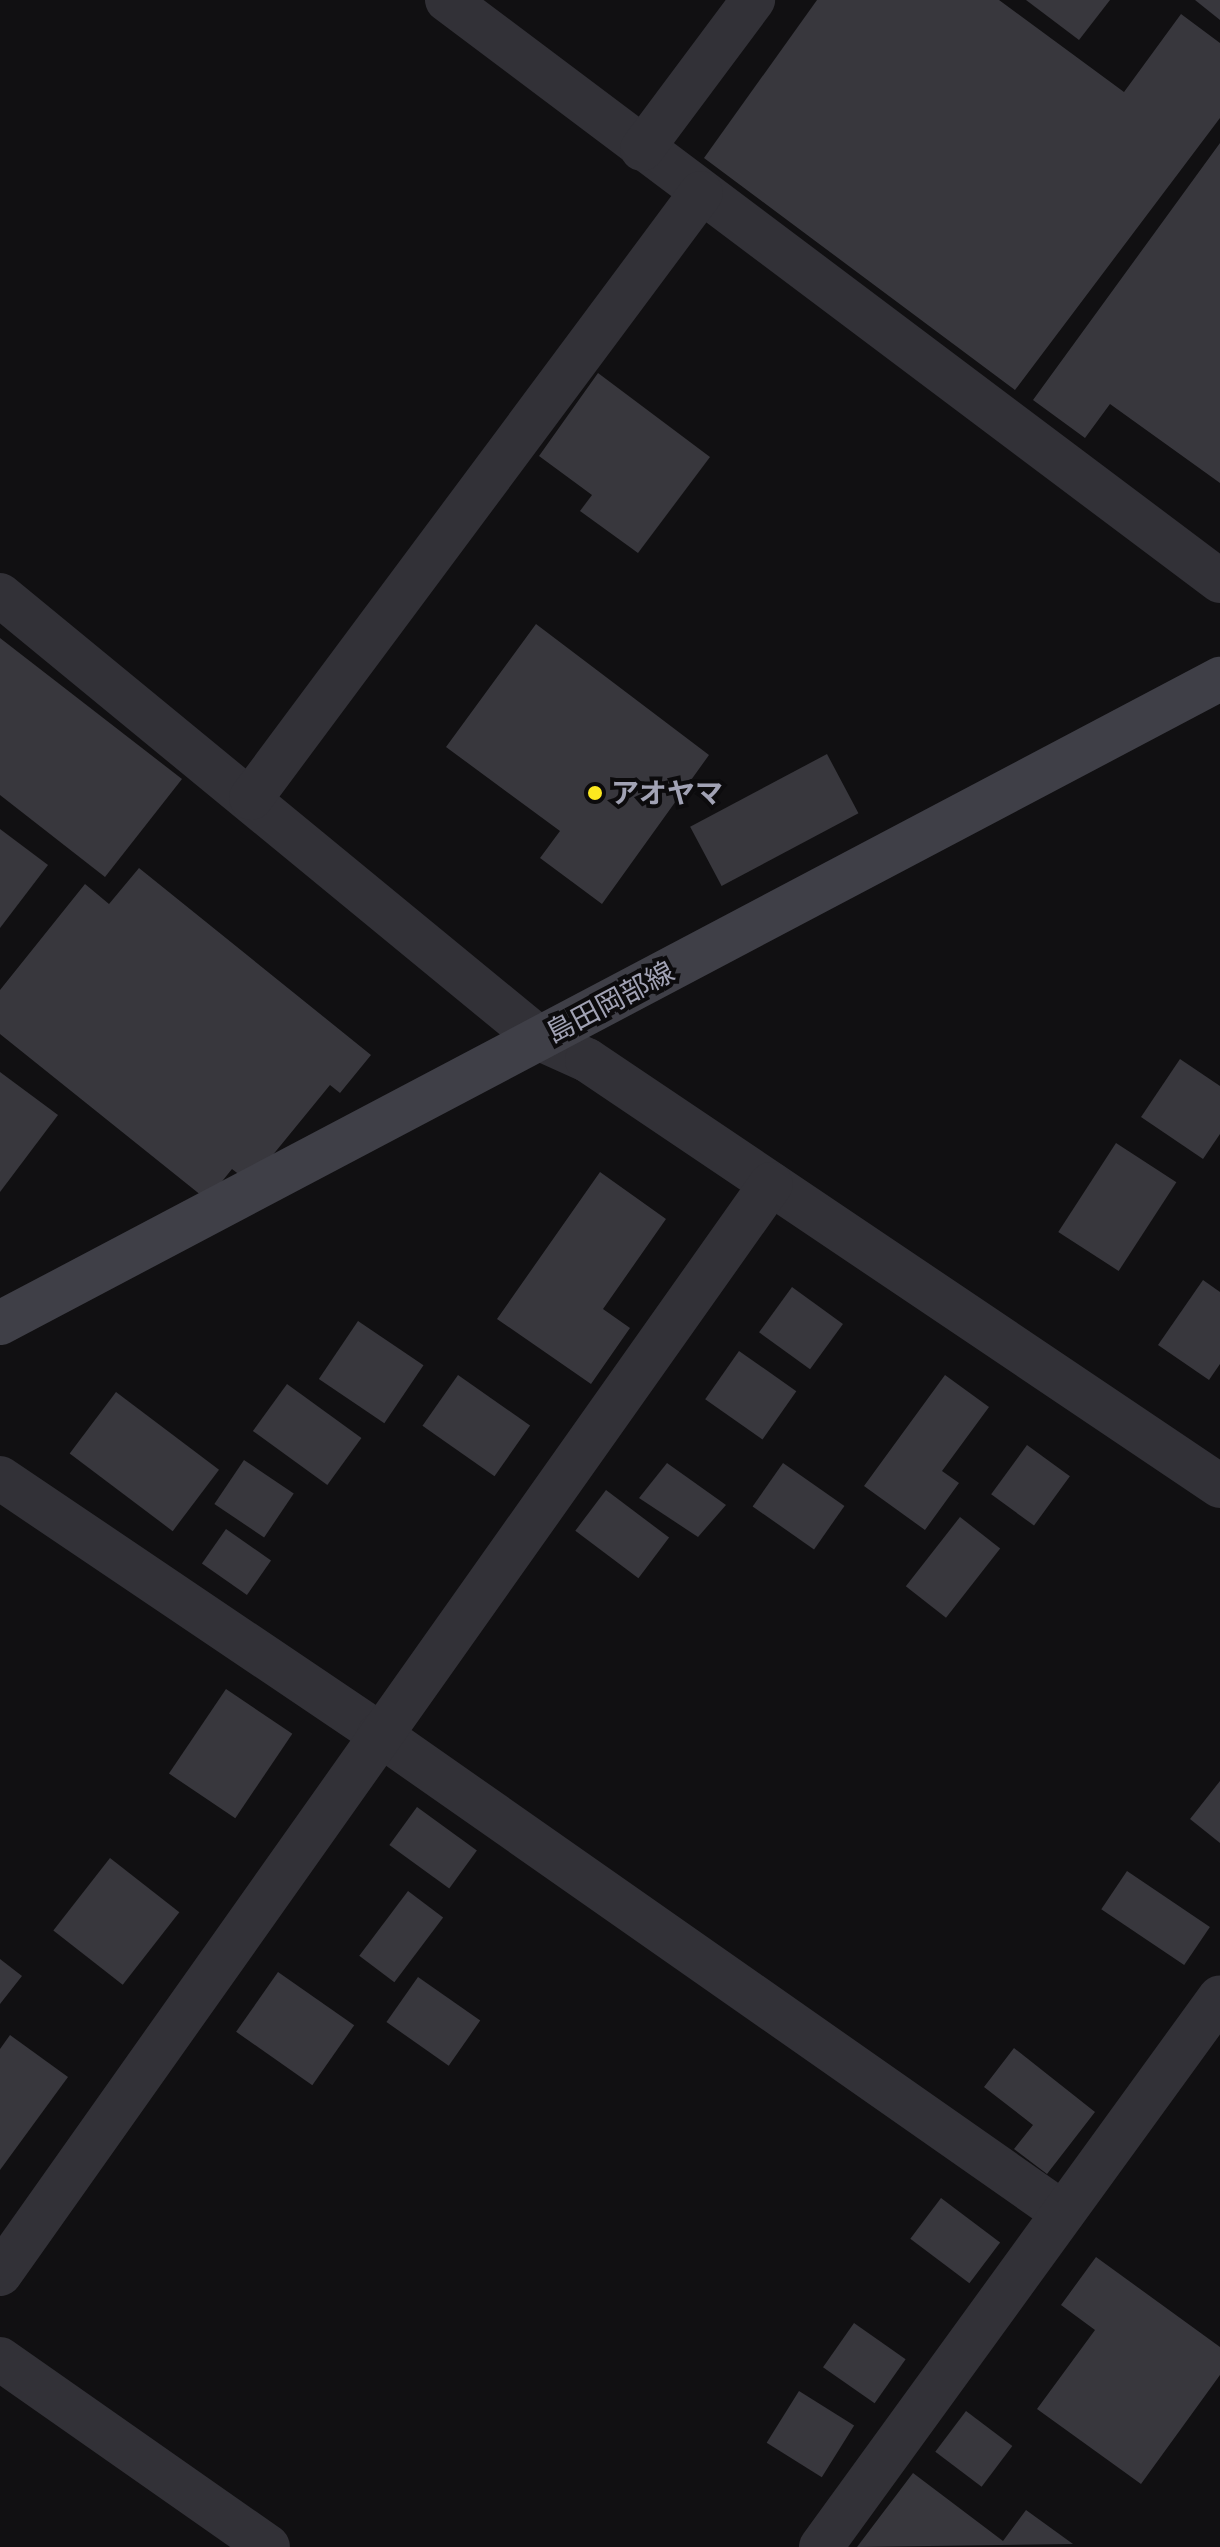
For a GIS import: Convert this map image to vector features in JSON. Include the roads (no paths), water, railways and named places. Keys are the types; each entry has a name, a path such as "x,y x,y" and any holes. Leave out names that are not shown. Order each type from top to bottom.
{"main road":[{"name":"島田岡部線","path":"0,1323 1220,679"}],"street":[{"path":"447,0 1220,581"},
{"path":"642,149 753,0"},
{"path":"251,798 701,193"},
{"path":"0,595 251,798 540,1039 587,1060 1220,1486"},
{"path":"0,2274 379,1734 771,1184"},
{"path":"0,1478 379,1734 1063,2213"},
{"path":"821,2547 1220,1997"},
{"path":"0,2359 268,2547"}],"place":[{"name":"アオヤマ","path":"595,793"}]}
